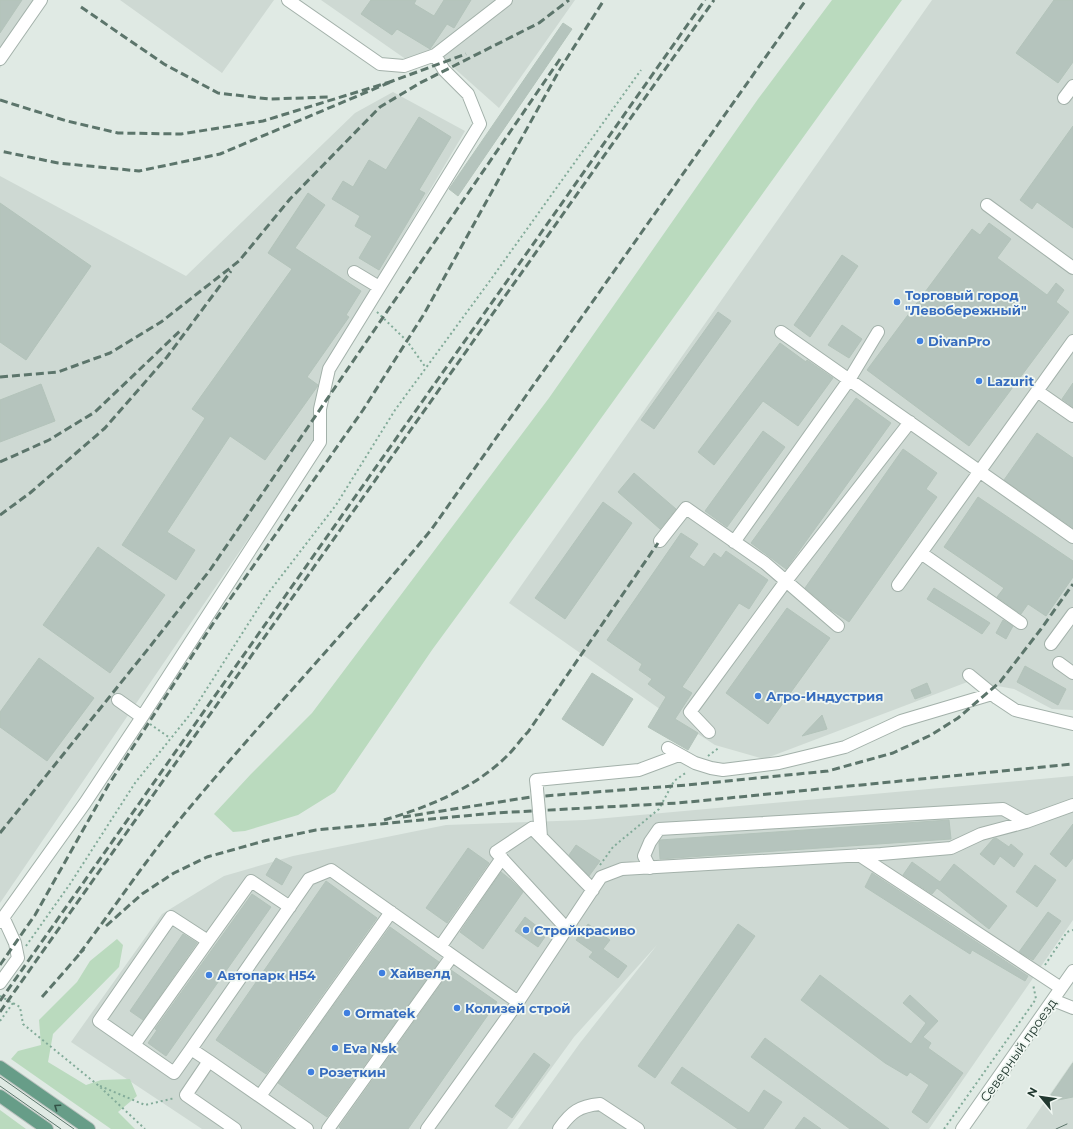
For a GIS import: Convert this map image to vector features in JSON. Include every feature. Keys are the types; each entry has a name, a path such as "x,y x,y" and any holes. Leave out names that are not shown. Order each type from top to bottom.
{"main road":[{"path":"0,1067 89,1129"},
{"path":"0,1096 47,1129"}],"street":[{"path":"0,59 42,0"},
{"path":"288,0 380,64 404,66 435,55 506,0"},
{"path":"0,983 18,958 15,943 2,921 85,803 320,442 320,409 329,369 480,124 468,94 444,70 435,55"},
{"path":"1064,98 1073,86"},
{"path":"987,205 1073,268"},
{"path":"354,272 380,287"},
{"path":"781,332 1073,537"},
{"path":"734,542 849,380 878,332"},
{"path":"898,585 1073,341"},
{"path":"1038,391 1073,416"},
{"path":"709,732 690,712 786,581 910,422"},
{"path":"660,541 686,508 765,563 838,626"},
{"path":"921,553 1021,623"},
{"path":"1051,644 1073,614"},
{"path":"1059,663 1073,673"},
{"path":"969,676 1015,710 1073,724"},
{"path":"668,748 697,764 723,770 779,763 845,747 900,721 992,694"},
{"path":"118,700 142,717"},
{"path":"541,837 536,780 639,770 679,755"},
{"path":"427,1129 518,1002 566,929 590,887 601,877 622,868 650,868 951,848 981,834 1026,822 1073,805"},
{"path":"650,868 644,856 650,842 659,829 1003,809 1026,822"},
{"path":"566,929 496,852 532,828 590,887"},
{"path":"859,855 1061,988"},
{"path":"440,947 502,858"},
{"path":"208,941 171,917 99,1021 174,1073 309,879 331,870 518,1002"},
{"path":"134,1045 251,881 290,908"},
{"path":"260,1096 391,912"},
{"path":"328,1129 452,956"},
{"name":"Северный проезд","path":"962,1129 1073,971"},
{"path":"1053,1000 1073,1008"},
{"path":"191,1049 307,1129"},
{"path":"209,1061 186,1095 235,1129"},
{"path":"559,1129 569,1115 585,1105 600,1104 638,1129"}],"path":[{"path":"18,958 70,884 135,783 192,712 266,596 336,505 395,410 641,70"},
{"path":"369,304 407,341 426,368"},
{"path":"142,717 170,738"},
{"path":"590,887 613,847 659,809 674,781 720,747"},
{"path":"944,1129 1036,998 1033,982 1067,932 1073,930"},
{"path":"0,996 20,1007 23,1024 99,1086 145,1129"},
{"path":"0,1021 13,1002"},
{"path":"99,1086 145,1105 186,1095"}],"shaded area":[{"path":"0,0 48,0 0,68"},
{"path":"120,0 274,0 222,73"},
{"path":"321,0 575,0 499,108 435,51 407,60"},
{"name":"Торговый город \"Левобережный\"","path":"932,0 1073,0 1073,710 1052,709 1014,689 970,681 764,759 715,745 664,712 509,603"},
{"path":"393,92 465,131 332,355 317,399 313,444 0,903 0,176 186,276 355,113"},
{"path":"1073,776 1073,920 929,1129 518,1129 580,1043 657,945 574,1037 507,1129 202,1129 71,1042 162,914 224,876 293,856 446,825 585,820"},
{"path":"1073,1061 1073,1129 1026,1129"}],"green space":[{"path":"832,0 902,0 571,460 432,650 335,792 298,815 245,831 233,832 214,814 251,774 312,713 549,398 758,99"},
{"path":"117,939 123,945 119,967 53,1034 48,1062 86,1085 101,1080 130,1079 137,1096 118,1112 135,1129 111,1129 11,1059 18,1051 41,1045 39,1020 77,982 90,961"},
{"path":"0,1110 26,1129 0,1129"}],"building":[{"path":"0,0 22,0 0,33"},
{"path":"371,0 416,0 414,4 434,16 444,0 471,0 454,28 447,24 430,49 397,29 392,35 361,14"},
{"path":"1054,0 1073,0 1073,62 1058,83 1016,53"},
{"path":"563,23 572,29 458,196 449,189"},
{"path":"419,117 451,137 419,190 425,193 379,270 359,258 372,236 355,226 360,216 332,199 343,181 353,187 369,160 386,170"},
{"path":"1073,126 1073,228 1037,202 1032,209 1020,200"},
{"path":"308,193 325,205 295,248 361,291 346,315 349,317 307,377 318,385 317,387 265,460 230,436 167,532 195,550 176,580 122,545 205,418 192,409 292,269 268,253"},
{"path":"0,203 91,266 26,360 0,342"},
{"path":"989,223 1011,239 997,258 1047,295 1056,283 1064,290 1056,302 1069,312 969,446 867,370 972,229 980,235"},
{"path":"842,255 858,266 810,337 794,325"},
{"path":"718,312 731,321 654,429 641,420"},
{"path":"842,325 862,339 849,358 828,345"},
{"path":"780,343 806,362 807,360 833,378 798,426 763,401 714,465 698,452"},
{"path":"1073,383 1073,407 1062,399"},
{"path":"41,384 55,421 0,442 0,400"},
{"path":"856,398 891,423 786,569 751,543"},
{"path":"763,431 785,447 727,527 705,511"},
{"path":"1037,433 1073,458 1073,528 1004,480"},
{"path":"903,449 937,473 926,489 937,497 849,622 831,610 805,588"},
{"path":"634,473 676,509 660,529 618,492"},
{"path":"978,497 1073,561 1073,577 1046,616 1028,604 1021,614 997,597 1004,588 944,547"},
{"path":"603,502 632,523 565,619 535,598"},
{"path":"681,533 698,544 689,557 704,567 714,553 721,558 726,551 768,580 749,609 739,603 682,687 692,693 675,719 698,733 688,750 648,727 666,697 648,684 652,679 639,670 642,664 607,640"},
{"path":"98,547 165,595 110,673 43,625"},
{"path":"934,588 990,623 982,634 927,599"},
{"path":"787,608 830,638 768,724 726,693"},
{"path":"1003,620 1013,626 1006,639 996,633"},
{"path":"39,658 94,698 47,761 0,727 0,712"},
{"path":"1025,666 1066,689 1058,705 1017,682"},
{"path":"592,673 633,699 603,746 562,719"},
{"path":"927,683 931,693 915,699 911,690"},
{"path":"822,715 827,729 802,736"},
{"path":"949,820 951,839 660,859 660,840"},
{"path":"1073,824 1073,858 1066,867 1050,854"},
{"path":"996,838 1009,847 1011,844 1023,854 1014,867 1000,856 994,865 980,854 993,839"},
{"path":"576,845 600,861 589,876 569,855"},
{"path":"468,848 489,863 447,923 426,908"},
{"path":"276,858 292,867 282,885 266,875"},
{"path":"912,862 940,882 954,864 1007,906 989,929 937,888 932,894 903,875"},
{"path":"1035,865 1056,880 1037,907 1016,892"},
{"path":"501,872 523,892 483,949 460,932"},
{"path":"872,873 1028,976 1025,981 972,950 970,954 865,887"},
{"path":"326,881 377,918 266,1074 216,1040"},
{"name":"Автопарк Н54","path":"252,894 271,907 166,1056 148,1043 157,1030 155,1029"},
{"path":"1048,912 1061,921 1033,960 1019,952"},
{"path":"525,917 547,934 538,947 515,931"},
{"path":"588,924 610,940 603,949 627,966 618,978 589,957 593,952 576,940"},
{"path":"738,924 755,936 655,1078 638,1066"},
{"path":"390,927 439,962 327,1117 278,1083"},
{"path":"183,934 197,943 143,1020 130,1011"},
{"path":"451,970 497,1002 408,1129 341,1129 339,1127"},
{"path":"820,975 911,1044 926,1023 903,1003 910,995 938,1021 923,1037 931,1043 928,1048 963,1073 927,1123 912,1112 929,1085 910,1072 907,1076 885,1063 801,1000"},
{"path":"765,1038 889,1129 850,1129 751,1057"},
{"path":"534,1053 550,1065 512,1118 495,1106"},
{"path":"1073,1063 1073,1097 1058,1100 1051,1095"},
{"path":"682,1067 749,1113 764,1090 782,1102 763,1129 738,1129 671,1083"},
{"path":"804,1117 821,1129 795,1129"}],"tram line":[{"path":"0,1077 74,1129"},
{"path":"0,1086 61,1129"},
{"path":"1056,1129 1067,1124"}],"railway":[{"path":"0,377 58,372 110,353 161,322 239,261 290,199 380,107 420,83 539,23 569,0"},
{"path":"0,965 35,915 109,784 216,619 363,410 424,314 560,69 604,0"},
{"path":"0,1001 705,0"},
{"path":"0,1012 714,0"},
{"path":"80,953 142,868 181,818 431,530 806,0"},
{"path":"81,7 164,64 218,93 269,99 331,97"},
{"path":"387,83 466,54"},
{"path":"0,833 210,570 560,59"},
{"path":"0,100 67,121 118,133 181,134 263,121 393,81 220,154 139,171 58,163 0,151"},
{"path":"0,515 30,493 105,428 167,357 231,271"},
{"path":"0,462 49,440 95,412 182,329"},
{"path":"384,820 418,809 466,787 495,767 508,755 528,732 658,543"},
{"path":"403,817 531,797 687,785 828,771 893,753 931,735 958,718 1000,682 1041,629 1073,584"},
{"path":"106,926 142,894 174,873 207,857 264,841 316,830 495,813 678,803 1073,764"},
{"path":"42,997 84,949"}],"place":[{"name":"Торговый город \"Левобережный\"","path":"897,302"},
{"name":"DivanPro","path":"920,341"},
{"name":"Lazurit","path":"979,381"},
{"name":"Агро-Индустрия","path":"758,696"},
{"name":"Стройкрасиво","path":"526,930"},
{"name":"Хайвелд","path":"382,973"},
{"name":"Автопарк Н54","path":"209,975"},
{"name":"Колизей строй","path":"457,1008"},
{"name":"Ormatek","path":"347,1013"},
{"name":"Eva Nsk","path":"335,1048"},
{"name":"Розеткин","path":"311,1072"}]}
